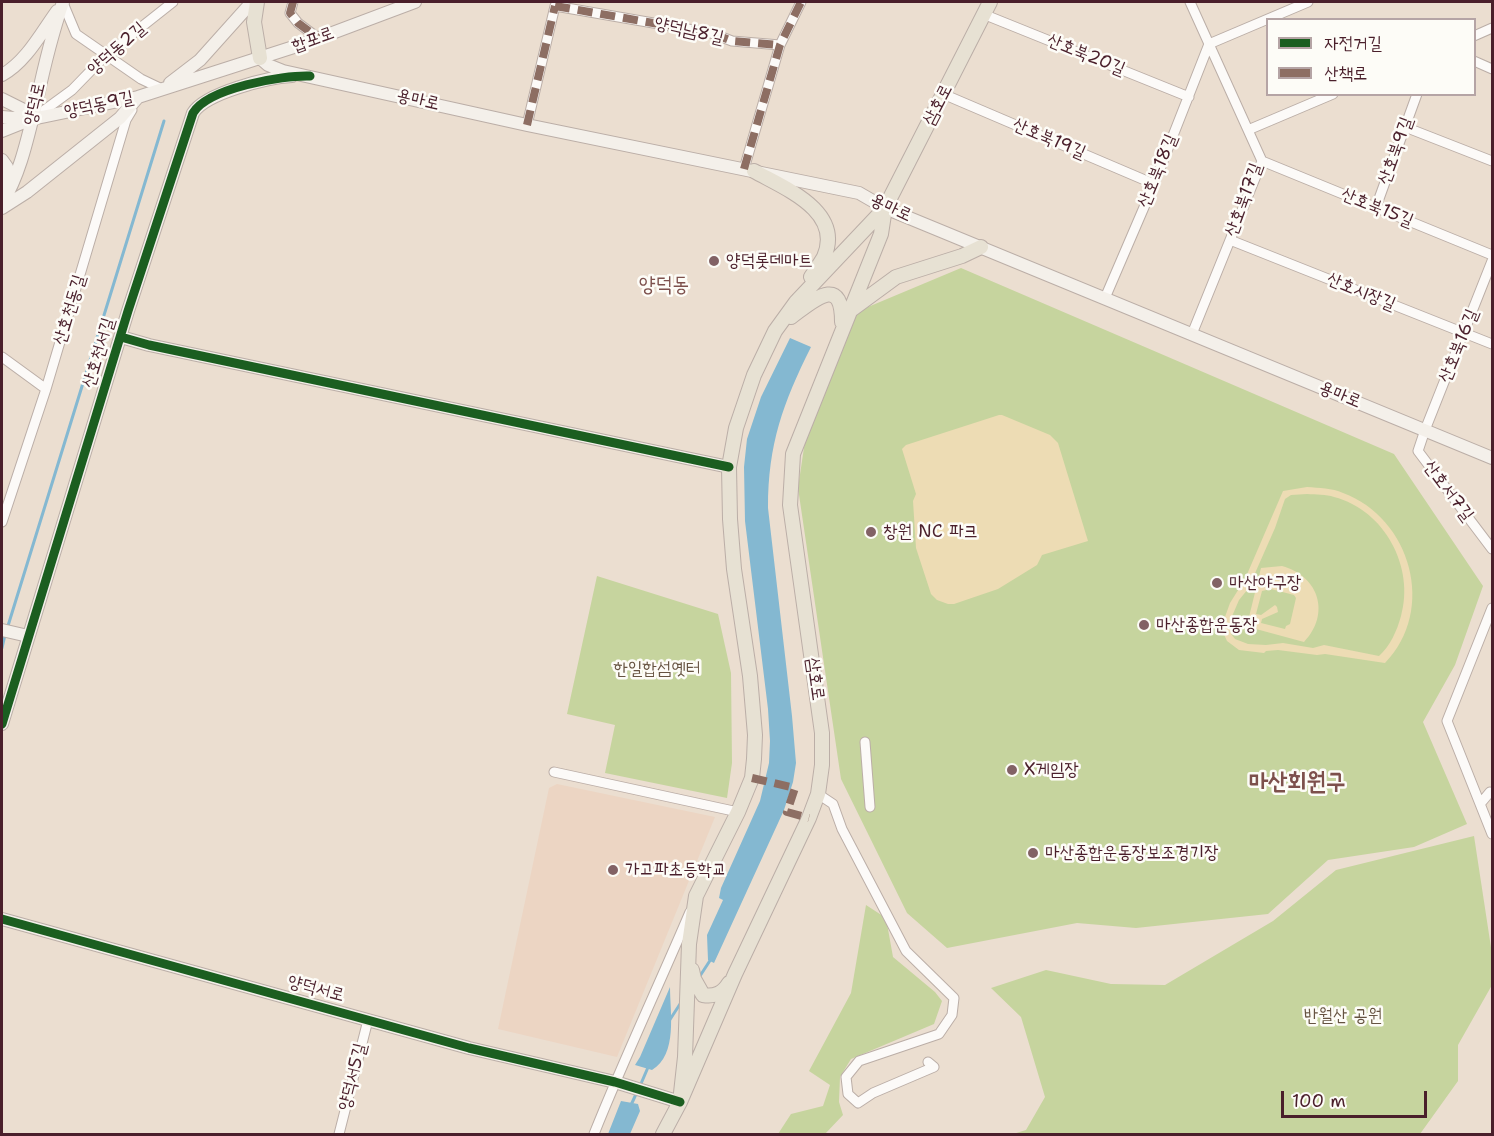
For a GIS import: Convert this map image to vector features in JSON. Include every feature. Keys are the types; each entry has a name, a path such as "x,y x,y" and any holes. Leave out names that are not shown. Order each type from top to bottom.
{"main road":[{"path":"2,75 26,54 63,2"},
{"name":"양덕로","path":"4,202 18,173 44,67 63,2"},
{"path":"165,88 200,60 252,2"},
{"path":"257,2 254,22 260,58"},
{"name":"합포로","path":"210,75 415,2"},
{"name":"삼호로","path":"689,944 696,897 738,812 752,778 755,735 750,676 734,569 730,519 729,467 744,402 764,353 796,302 885,208 986,8"},
{"name":"용마로","path":"260,58 275,68 527,125 859,193 885,208 1492,458"},
{"name":"양덕동9길","path":"2,131 32,119 138,97 210,75"},
{"name":"산호천서길","path":"2,724 132,300 195,110 206,101 256,82 289,76 310,76"},
{"path":"2,160 7,167 4,202 27,192 120,118 138,97"},
{"path":"2,99 22,109 32,119"},
{"path":"2,117 15,120 32,119"},
{"path":"749,170 809,202 818,212 827,232 824,256 796,302"},
{"name":"삼호로","path":"663,1134 680,1102 735,974 800,838 818,794 822,765 822,733 790,505 793,454 881,234 885,208"},
{"path":"850,312 877,289 896,277 962,256 981,247"},
{"path":"781,324 814,300 829,294 834,295 842,306 842,330"},
{"path":"121,337 149,345 729,467"},
{"path":"7,631 28,636"},
{"name":"양덕서로","path":"2,919 469,1048 619,1083 680,1102"},
{"path":"689,944 694,979 703,994 710,996 725,990 735,974"},
{"path":"680,1102 689,944"}],"street":[{"path":"63,2 76,34 141,79 165,88"},
{"name":"양덕동2길","path":"32,119 72,90 106,55 173,2"},
{"path":"293,2 290,13 297,23 318,38"},
{"path":"749,170 780,45 801,2"},
{"name":"산호북17길","path":"1189,2 1262,161 1192,334"},
{"path":"1270,18 1308,2"},
{"path":"527,125 555,4"},
{"name":"양덕남8길","path":"555,4 711,33 732,41 780,45"},
{"name":"산호북20길","path":"986,8 1189,97"},
{"path":"1209,44 1266,20"},
{"path":"1476,35 1492,28"},
{"name":"산호북18길","path":"1105,298 1154,184 1209,44"},
{"path":"1476,62 1492,69"},
{"name":"산호북19길","path":"944,94 1154,184"},
{"path":"1248,130 1328,96"},
{"name":"산호북9길","path":"1376,207 1416,96"},
{"name":"산호천동길","path":"3,516 46,389 126,120 138,97"},
{"path":"1405,128 1492,161"},
{"name":"산호북15길","path":"1262,161 1492,255"},
{"name":"산호시장길","path":"1230,240 1492,344"},
{"name":"산호북16길","path":"1425,430 1492,261"},
{"path":"2,357 46,389"},
{"name":"산호서7길","path":"1425,430 1418,451 1492,549"},
{"path":"1492,608 1447,721 1492,834"},
{"path":"865,742 870,807"},
{"path":"554,772 738,812"},
{"path":"1480,804 1492,791"},
{"path":"818,794 833,804 842,830 906,951 954,998 952,1016 939,1034 860,1061 846,1077 848,1094 858,1103 934,1067 928,1062"},
{"path":"594,1134 619,1083 627,1058 696,897"},
{"name":"양덕서5길","path":"339,1134 368,1020"}],"shaded area":[{"name":"가고파초등학교","path":"557,784 715,817 617,1057 498,1029 549,788"}],"green space":[{"name":"마산종합운동장","path":"961,268 1394,454 1483,586 1455,665 1423,722 1467,824 1414,847 1328,860 1268,914 1136,928 1077,923 947,948 907,913 841,779 798,488 806,434 856,312"},
{"name":"한일합섬옛터","path":"597,576 718,614 731,673 732,763 727,798 605,773 615,725 567,714"},
{"name":"반월산 공원","path":"1474,836 1492,954 1492,985 1458,1045 1458,1081 1420,1134 1013,1134 1026,1130 1045,1097 1021,1017 991,988 1046,970 1111,984 1165,985 1273,921 1336,870"},
{"path":"866,905 886,918 893,957 935,992 942,1001 934,1024 851,1059 840,1077 839,1102 843,1115 825,1134 778,1134 791,1114 823,1106 830,1085 809,1071 851,993"}],"sand":[{"path":"999,415 1050,435 1058,443 1088,541 1042,555 1037,565 998,589 948,604 937,600 931,594 916,548 913,501 916,494 902,449 906,445"},
{"path":"1307,487 1330,489 1343,493 1366,505 1386,523 1400,544 1409,568 1412,593 1410,618 1401,642 1385,663 1325,654 1278,650 1264,653 1239,650 1227,641 1221,628 1230,603 1245,579 1283,491","holes":["1310,494 1334,497 1352,504 1368,514 1392,543 1404,579 1404,598 1401,616 1393,638 1379,656 1324,645 1313,648 1283,643 1248,644 1235,639 1231,634 1230,621 1239,600 1248,589 1285,499 1291,495"]},
{"path":"1282,566 1305,578 1312,587 1319,608 1317,620 1304,642 1256,629 1249,630 1245,624 1249,617 1261,568","holes":["1271,589 1294,595 1296,598 1290,624 1285,629 1261,623 1262,619 1278,612 1275,605 1261,615 1256,614 1262,591"]}],"water":[{"path":"790,338 811,347 792,387 779,424 771,464 768,508 796,763 784,810 714,963 708,960 707,935 723,900 719,898 721,888 760,801 769,763 768,709 745,521 744,467 747,439 761,397"},
{"path":"670,987 671,1032 666,1054 652,1070 635,1065 640,1057"},
{"path":"621,1101 638,1104 640,1111 630,1134 608,1134"}],"waterway":[{"path":"7,629 164,121"},
{"path":"2,648 5,635"},
{"path":"698,979 711,959"},
{"path":"669,1021 682,1001"},
{"path":"640,1086 649,1065"},
{"path":"631,1105 637,1092"}],"marked path":[{"path":"293,2 290,13 298,23 318,38"},
{"path":"744,169 780,45 801,2"},
{"path":"555,6 711,33 732,41 780,45"},
{"path":"527,125 555,6"},
{"path":"752,778 795,788 787,812 809,818"}],"cycle path":[{"path":"2,724 128,311 193,113 201,104 229,90 282,78 310,76"},
{"path":"121,337 149,345 729,467"},
{"path":"2,919 469,1048 615,1082 680,1102"}],"place":[{"name":"양덕롯데마트","path":"714,261"},
{"name":"창원 NC 파크","path":"871,532"},
{"name":"마산야구장","path":"1217,583"},
{"name":"마산종합운동장","path":"1144,625"},
{"name":"X게임장","path":"1012,770"},
{"name":"마산종합운동장보조경기장","path":"1033,853"},
{"name":"가고파초등학교","path":"613,870"}],"district":[{"name":"양덕동","path":"664,286"},
{"name":"마산회원구","path":"1297,783"}]}
